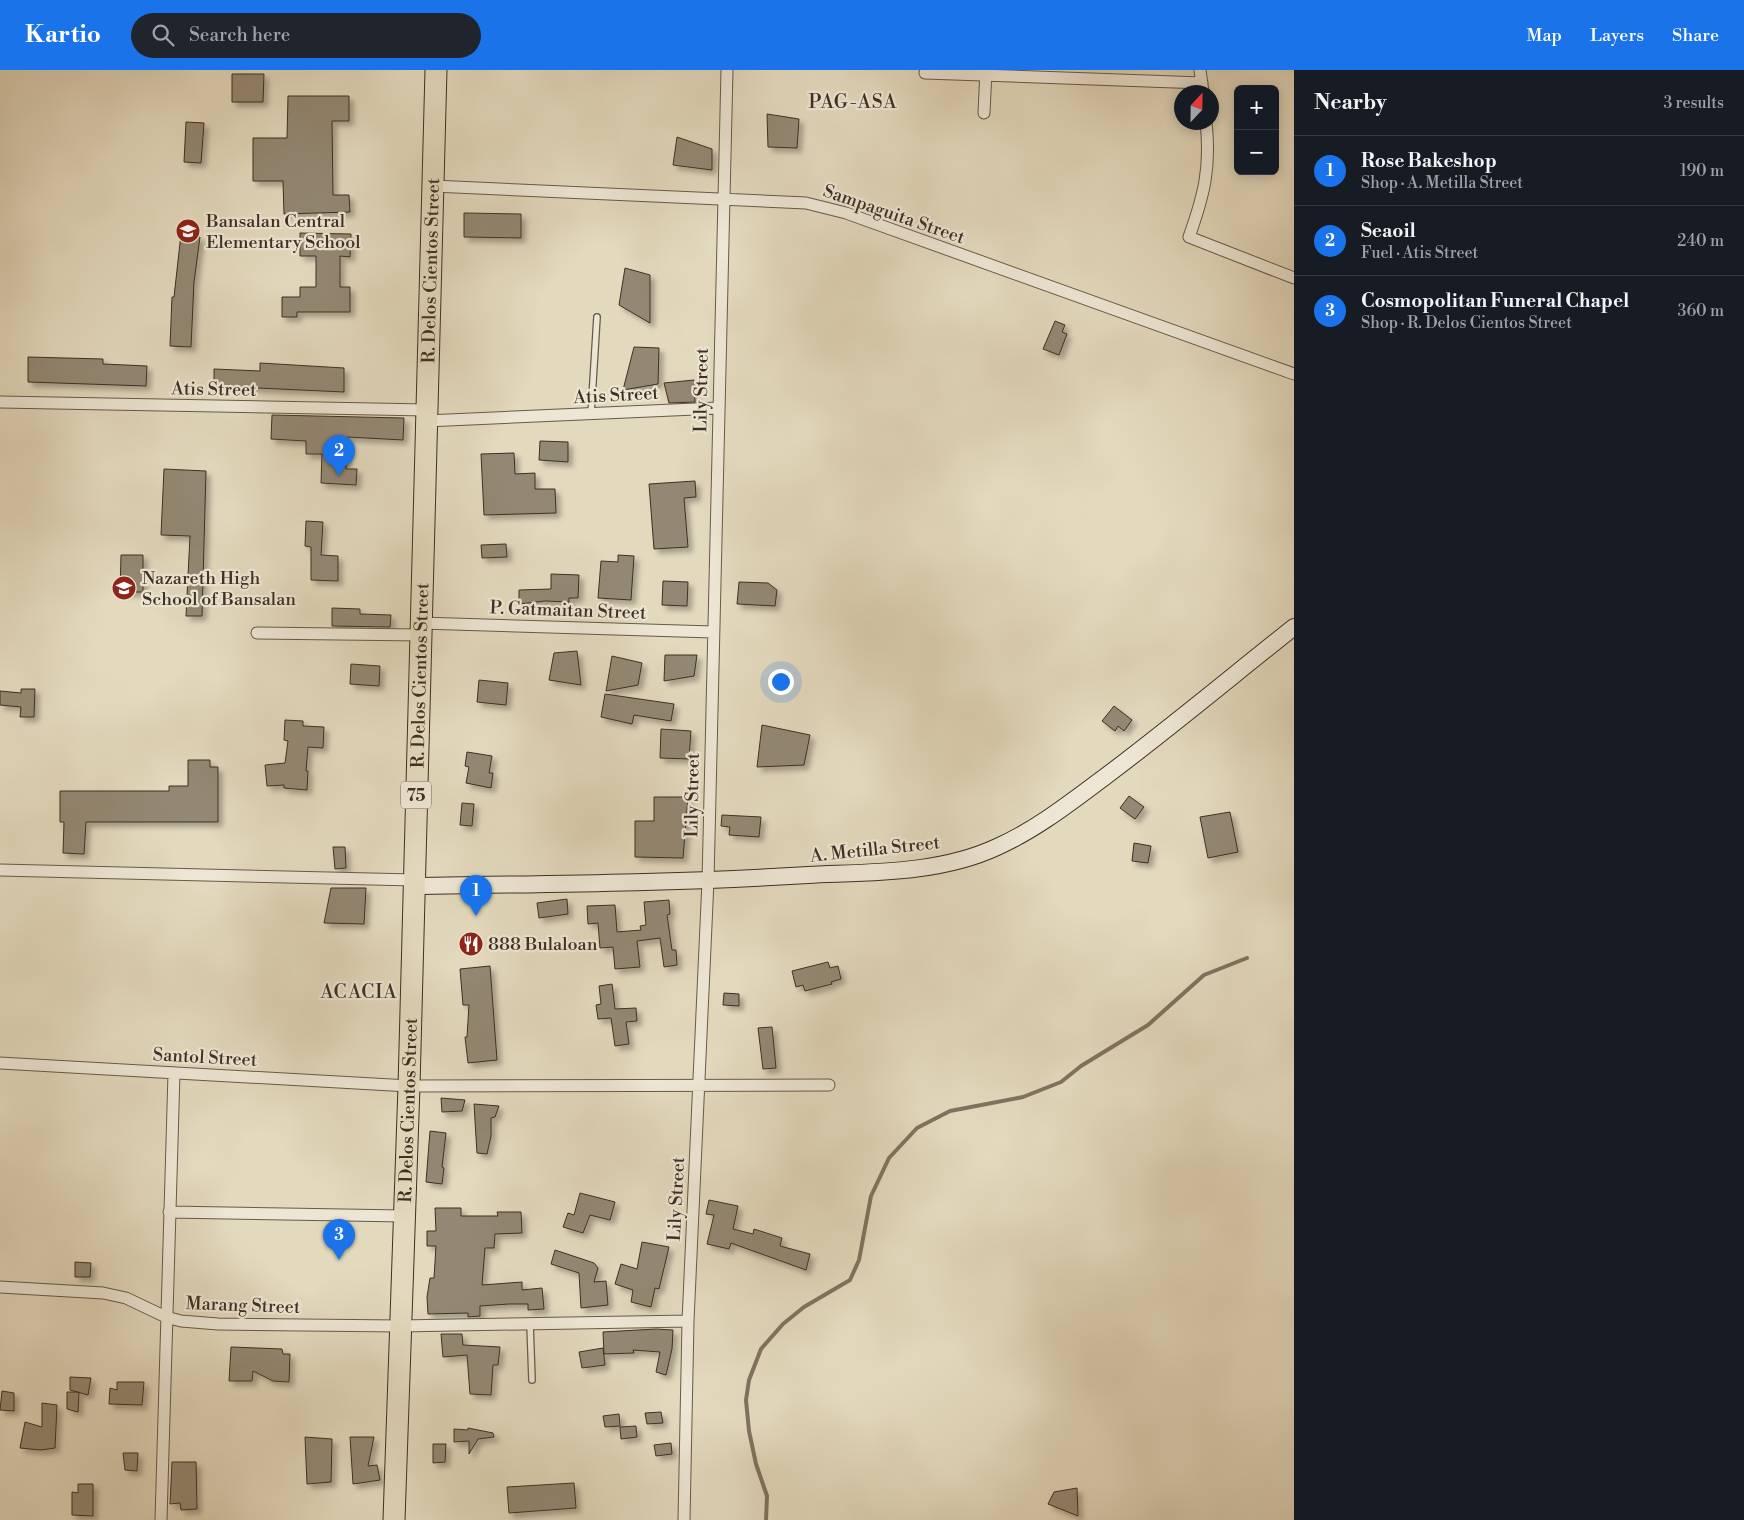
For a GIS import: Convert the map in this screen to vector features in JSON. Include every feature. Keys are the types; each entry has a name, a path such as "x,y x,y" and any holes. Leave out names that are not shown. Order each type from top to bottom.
{"highway":[{"name":"R. Delos Cientos Street","path":"394,1520 409,1086 436,70"}],"main road":[{"name":"A. Metilla Street","path":"414,883 708,881 921,867 957,860 997,847 1050,818 1294,627"}],"street":[{"name":"Lily Street","path":"684,1520 688,1321 708,881 727,70"},
{"path":"1200,70 1202,85"},
{"path":"925,73 986,73 1174,86"},
{"path":"984,113 986,73"},
{"path":"1207,130 1207,178 1189,238 1294,278"},
{"name":"Sampaguita Street","path":"433,186 806,203 846,213 1294,374"},
{"name":"Atis Street","path":"0,402 426,416 591,414 718,408"},
{"name":"P. Gatmaitan Street","path":"256,633 421,629 713,632"},
{"path":"0,870 414,883"},
{"name":"Santol Street","path":"0,1063 409,1086 830,1085"},
{"path":"160,1520 174,1073"},
{"path":"169,1212 404,1216"},
{"name":"Marang Street","path":"0,1287 103,1293 126,1298 166,1317 182,1321 218,1324 400,1326 688,1321"}],"lane":[{"path":"591,414 597,317"},
{"path":"530,1324 532,1380"}],"building":[{"path":"232,74 264,74 263,102 232,102"},
{"path":"288,96 349,96 349,121 332,121 333,195 349,195 350,212 284,214 283,181 253,181 253,138 287,138"},
{"path":"767,114 799,119 797,148 768,147"},
{"path":"186,122 204,123 201,163 184,162"},
{"path":"677,137 712,149 712,170 673,165"},
{"path":"464,213 521,214 521,238 464,237"},
{"path":"300,233 351,234 350,257 340,256 340,287 350,287 350,312 297,312 297,317 282,317 282,297 300,297 300,287 316,287 316,256 300,256"},
{"path":"181,234 200,237 194,282 191,347 170,346 172,297 174,297"},
{"path":"625,268 650,275 650,323 619,305"},
{"path":"1055,321 1065,325 1062,332 1067,334 1059,355 1043,349"},
{"path":"634,347 659,348 658,384 623,390"},
{"path":"28,357 103,359 103,364 147,366 146,386 28,382"},
{"path":"260,363 344,368 344,392 214,386 214,369 260,371"},
{"path":"694,380 695,402 669,403 664,383"},
{"path":"272,415 404,418 403,440 348,437 346,469 357,469 356,485 321,483 322,454 306,454 306,441 271,439"},
{"path":"540,441 568,442 568,462 539,460"},
{"path":"514,453 515,474 535,473 535,489 555,489 556,513 484,515 481,454"},
{"path":"164,469 206,471 202,616 186,616 190,536 161,535"},
{"path":"695,481 696,497 684,498 688,547 654,549 649,484"},
{"path":"306,521 323,522 321,555 338,556 338,581 311,580 311,547 305,546"},
{"path":"506,544 507,557 482,558 481,545"},
{"path":"121,555 143,555 143,592 120,592"},
{"path":"618,555 634,556 631,600 598,598 601,561 618,562"},
{"path":"551,574 579,575 578,598 569,598 569,602 545,601 519,604 519,590 551,589"},
{"path":"663,581 688,582 687,606 662,605"},
{"path":"739,582 768,583 777,590 775,606 737,604"},
{"path":"332,608 360,609 360,614 391,615 390,627 332,626"},
{"path":"577,651 581,685 549,680 554,653"},
{"path":"665,655 697,655 694,676 664,681"},
{"path":"612,656 642,663 638,685 606,691"},
{"path":"351,664 380,666 379,686 350,684"},
{"path":"479,680 508,683 506,705 477,702"},
{"path":"21,689 35,689 34,717 20,717 21,707 0,705 0,691 21,693"},
{"path":"605,694 674,704 671,721 634,715 632,724 601,717"},
{"path":"1114,706 1132,720 1124,731 1118,726 1115,731 1102,721"},
{"path":"285,720 303,721 303,726 324,727 323,748 308,747 307,790 284,788 284,785 267,786 265,765 285,763 288,741 284,740"},
{"path":"762,725 810,735 804,765 757,767"},
{"path":"661,729 691,731 689,759 660,758"},
{"path":"467,752 492,756 489,773 493,773 491,788 466,783 469,767 465,766"},
{"path":"188,760 210,760 210,767 218,767 218,822 86,822 84,854 63,853 64,822 60,822 60,791 169,791 169,786 188,786"},
{"path":"1129,796 1144,807 1135,819 1120,808"},
{"path":"654,797 688,797 683,858 635,857 635,821 654,821"},
{"path":"462,803 474,804 472,826 460,825"},
{"path":"1230,812 1238,852 1208,858 1200,817"},
{"path":"722,815 761,817 759,837 729,835 730,827 721,826"},
{"path":"1134,843 1151,846 1148,863 1132,861"},
{"path":"333,847 345,847 346,868 335,869"},
{"path":"331,888 366,888 364,924 324,923"},
{"path":"567,899 568,914 539,918 537,903"},
{"path":"669,900 670,914 667,915 672,950 676,950 677,965 664,967 660,938 637,941 640,967 615,969 613,947 600,948 598,923 588,924 587,906 615,905 617,932 641,930 640,926 646,925 644,902"},
{"path":"828,962 830,968 838,966 841,979 831,982 832,984 805,991 803,985 796,987 792,971"},
{"path":"490,966 497,1060 468,1063 465,1037 467,1037 469,1005 463,1005 460,969"},
{"path":"612,984 615,1009 636,1008 637,1021 626,1022 629,1044 615,1046 611,1018 598,1019 596,1005 601,1004 599,986"},
{"path":"724,993 739,994 739,1006 723,1005"},
{"path":"772,1027 776,1068 763,1069 758,1028"},
{"path":"441,1098 465,1100 462,1111 442,1112"},
{"path":"474,1104 499,1106 495,1117 491,1118 491,1136 487,1154 477,1153"},
{"path":"430,1131 446,1133 442,1184 426,1182"},
{"path":"580,1193 615,1202 610,1220 590,1215 583,1233 563,1227 568,1213 574,1215"},
{"path":"709,1200 738,1206 733,1229 753,1234 754,1229 782,1238 780,1246 810,1254 806,1270 731,1243 729,1249 707,1244 714,1215 706,1214"},
{"path":"435,1208 461,1208 461,1216 498,1216 497,1212 521,1212 522,1233 495,1234 494,1248 485,1248 482,1285 522,1282 522,1290 542,1288 544,1309 528,1310 528,1304 509,1304 480,1306 480,1316 468,1317 468,1313 428,1314 427,1297 430,1278 434,1278 436,1246 427,1246 427,1231 436,1231"},
{"path":"642,1242 669,1247 659,1289 655,1288 651,1307 631,1302 633,1290 615,1284 621,1264 637,1269"},
{"path":"555,1250 594,1263 598,1268 594,1282 606,1281 608,1305 581,1308 579,1273 551,1264"},
{"path":"75,1262 91,1263 90,1277 75,1277"},
{"path":"673,1330 672,1349 666,1375 656,1372 660,1352 633,1350 634,1353 604,1354 603,1332"},
{"path":"441,1334 462,1334 463,1345 500,1347 498,1365 493,1365 491,1395 470,1394 467,1355 443,1357"},
{"path":"231,1347 282,1349 283,1354 290,1354 289,1382 273,1381 253,1371 252,1381 229,1381"},
{"path":"603,1348 605,1365 582,1368 579,1352"},
{"path":"70,1377 91,1378 88,1395 70,1390"},
{"path":"117,1382 144,1382 142,1405 109,1404 110,1388 117,1390"},
{"path":"2,1391 14,1393 14,1411 0,1410"},
{"path":"67,1392 79,1392 78,1412 67,1409"},
{"path":"42,1403 57,1405 55,1448 41,1450 20,1448 25,1422 42,1427"},
{"path":"661,1412 663,1423 647,1424 645,1413"},
{"path":"619,1414 620,1426 605,1427 603,1416"},
{"path":"636,1426 637,1437 621,1439 620,1427"},
{"path":"468,1428 493,1433 494,1437 478,1439 469,1454 469,1441 454,1442 454,1429 468,1430"},
{"path":"305,1437 332,1439 331,1482 307,1484"},
{"path":"350,1437 374,1437 368,1466 377,1465 380,1480 353,1484"},
{"path":"671,1443 672,1454 656,1456 654,1445"},
{"path":"433,1444 446,1444 445,1462 433,1463"},
{"path":"123,1453 138,1453 137,1471 125,1470"},
{"path":"172,1462 196,1462 197,1509 181,1510 180,1503 170,1504"},
{"path":"574,1483 576,1508 509,1513 507,1487"},
{"path":"78,1484 93,1484 93,1516 72,1515 72,1492 78,1493"},
{"path":"1077,1488 1078,1516 1048,1504 1054,1492"}],"waterway":[{"path":"766,1520 767,1496 756,1464 749,1431 746,1400 749,1380 761,1349 783,1324 804,1307 850,1280 859,1260 871,1196 889,1158 917,1128 950,1111 1023,1097 1061,1082 1081,1066 1148,1025 1204,975 1247,958"}],"place":[{"name":"Bansalan Central Elementary School","path":"188,231"},
{"name":"Seaoil","path":"339,476"},
{"name":"Nazareth High School of Bansalan","path":"124,588"},
{"name":"Rose Bakeshop","path":"476,916"},
{"name":"888 Bulaloan","path":"471,944"},
{"name":"Cosmopolitan Funeral Chapel","path":"339,1260"}],"district":[{"name":"PAG-ASA","path":"853,101"},
{"name":"ACACIA","path":"359,991"}]}
